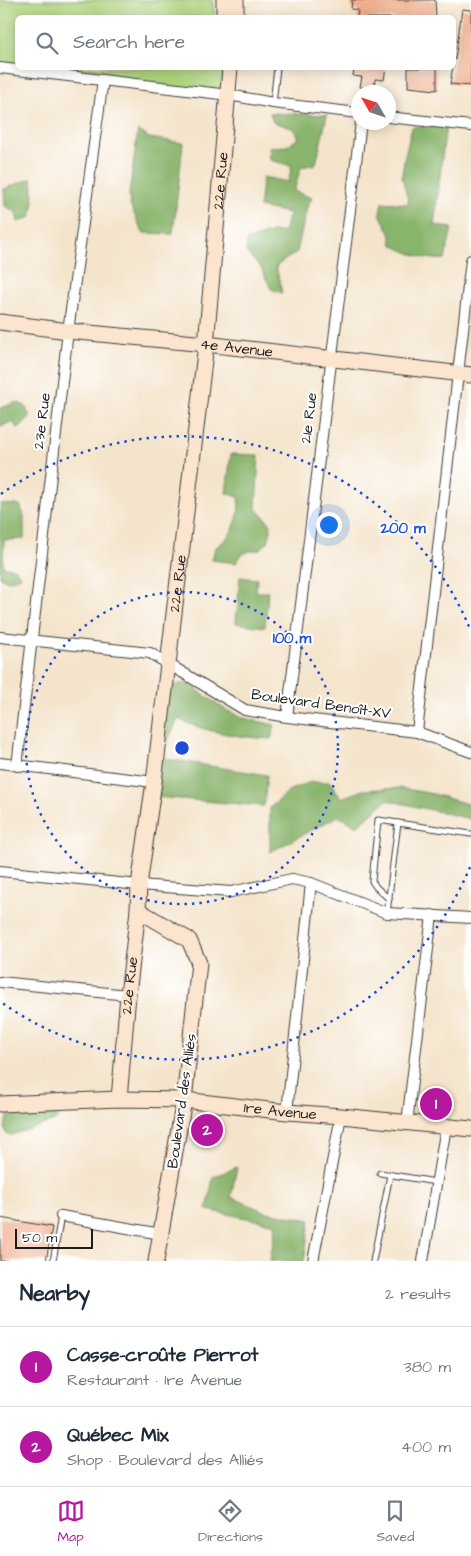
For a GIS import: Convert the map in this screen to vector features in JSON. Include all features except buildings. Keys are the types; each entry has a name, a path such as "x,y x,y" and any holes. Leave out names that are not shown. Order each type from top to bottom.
{"street":[{"path":"224,0 224,15"},
{"path":"236,0 236,15"},
{"path":"0,68 15,70"},
{"path":"17,70 229,95 273,103 351,112"},
{"name":"22e Rue","path":"119,1099 139,885 154,782 206,344 230,70"},
{"name":"23e Rue","path":"17,766 68,331 103,80"},
{"path":"396,117 471,126"},
{"name":"21e Rue","path":"286,717 360,130"},
{"path":"417,732 464,374 471,260"},
{"name":"4e Avenue","path":"0,322 464,374"},
{"name":"Boulevard Benoît-XV","path":"0,637 150,654 245,710 286,717 417,732 471,752"},
{"path":"0,763 154,782"},
{"path":"0,871 231,892 292,879 311,883 387,913 471,918"},
{"path":"287,1112 311,883"},
{"name":"Boulevard des Alliés","path":"138,910 189,940 199,963 184,1100 156,1261"},
{"path":"407,1123 432,915"},
{"path":"0,982 128,995"},
{"name":"1re Avenue","path":"0,1104 119,1099 184,1100 287,1112 471,1129"},
{"path":"313,1261 341,1116"},
{"path":"423,1261 446,1127"},
{"path":"61,1216 161,1234"}],"lane":[{"path":"273,103 277,70"},
{"path":"389,899 372,882 378,820 471,834"},
{"path":"387,913 398,823"},
{"path":"380,1173 437,1182"},
{"path":"372,1261 390,1175"},
{"path":"53,1261 61,1216"}],"green space":[{"path":"0,0 212,0 215,15 15,15 15,67 0,65"},
{"path":"34,70 222,70 229,95"},
{"path":"270,113 327,115 316,164 301,167 294,191 312,198 307,207 297,252 276,266 282,293 271,289 261,268 246,252 247,240 273,232 284,232 289,213 259,207 263,177 288,182 292,166 270,160 269,147 287,146 299,138 292,128 273,122"},
{"path":"446,125 434,225 452,228 445,259 432,259 410,253 392,244 390,233 380,214 382,202 409,204 402,177 412,127"},
{"path":"138,130 149,138 183,143 173,234 143,233 130,205 129,195"},
{"path":"32,178 34,201 31,217 18,222 16,212 5,206 4,189"},
{"path":"17,402 25,406 30,417 18,429 12,421 0,428 0,408"},
{"path":"231,454 259,455 256,508 270,523 271,530 268,542 259,550 249,551 241,555 236,563 212,560 215,548 231,532 237,520 239,497 226,493"},
{"path":"0,504 20,505 24,516 24,539 4,540 3,566 15,569 21,577 8,581 0,577"},
{"path":"240,577 257,579 256,592 268,592 265,627 236,623"},
{"path":"187,683 226,710 243,718 275,725 271,739 224,734 178,719 166,745 159,741 168,695 175,685"},
{"path":"160,758 267,775 264,806 156,797"},
{"path":"311,782 330,782 341,798 363,790 400,788 433,794 471,805 471,819 387,800 357,826 338,816 270,852 270,808 290,790"},
{"path":"57,1111 58,1118 55,1121 11,1135 7,1134 6,1124 10,1113"},
{"path":"237,1167 231,1197 266,1212 310,1220 304,1261 270,1261 276,1224 207,1210 213,1177"}],"place":[{"name":"Casse-croûte Pierrot","path":"436,1104"},
{"name":"Québec Mix","path":"207,1130"}]}
